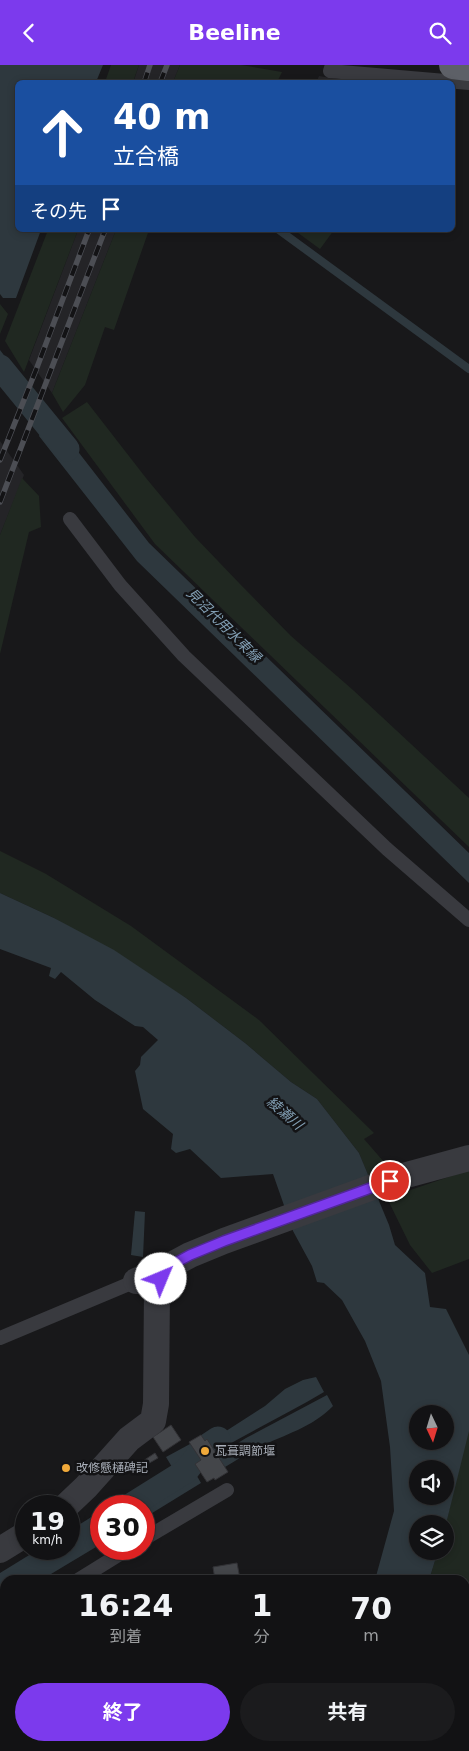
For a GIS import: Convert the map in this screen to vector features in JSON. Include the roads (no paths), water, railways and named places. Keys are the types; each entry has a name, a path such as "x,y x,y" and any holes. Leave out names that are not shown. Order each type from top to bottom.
{"highway":[{"path":"453,65 469,67"}],"street":[{"path":"78,1495 129,1439 153,1421 156,1404 157,1289 151,1275 190,1255 390,1181 469,1158"},
{"path":"0,1550 15,1541"}],"lane":[{"path":"332,65 330,71 434,80"},
{"path":"455,82 469,83"},
{"path":"70,519 120,585 184,656 387,849 469,920"},
{"path":"0,1337 151,1275"},
{"path":"155,1533 228,1490"},
{"path":"86,1575 110,1560"}],"water":[{"path":"0,65 103,65 97,80 15,80 15,232 40,232 16,298 3,298 0,294"},
{"path":"0,350 19,375 10,397 0,383"},
{"path":"48,413 149,543 469,853 469,883 137,561 39,436"},
{"name":"綾瀬川","path":"0,893 54,918 114,950 186,998 245,1043 291,1082 317,1099 359,1153 389,1225 395,1245 425,1273 430,1307 446,1309 469,1355 469,1431 454,1492 454,1460 409,1460 409,1505 451,1505 448,1515 409,1515 409,1560 435,1560 431,1575 376,1575 394,1511 390,1447 381,1381 365,1341 342,1300 324,1283 317,1282 312,1266 293,1231 273,1174 221,1178 190,1149 176,1153 171,1149 173,1134 143,1109 135,1071 140,1065 141,1057 158,1040 143,1027 135,1026 95,1000 61,972 55,979 49,976 51,968 0,949"},
{"path":"135,1211 145,1212 143,1257 131,1255"},
{"path":"316,1377 324,1392 216,1452 209,1442 265,1406 285,1389 303,1380"},
{"path":"327,1395 333,1406 317,1420 259,1447 225,1467 217,1456 246,1438"},
{"path":"190,1444 198,1459 190,1464 201,1483 155,1511 155,1495 126,1495 172,1467 166,1457"},
{"path":"90,1518 90,1551 80,1557 80,1524"},
{"path":"21,1560 74,1560 49,1575 0,1575 0,1573"}],"waterway":[{"path":"282,232 469,369"},
{"name":"見沼代用水東縁","path":"0,367 67,449"},
{"path":"148,1495 186,1471 203,1449 218,1439"}],"railway":[{"path":"145,80 150,65"},
{"path":"161,80 167,65"},
{"path":"0,460 88,232"},
{"path":"0,502 104,232"}],"place":[{"name":"瓦葺調節堰","path":"205,1451"},
{"name":"改修懸樋碑記","path":"66,1468"}]}
